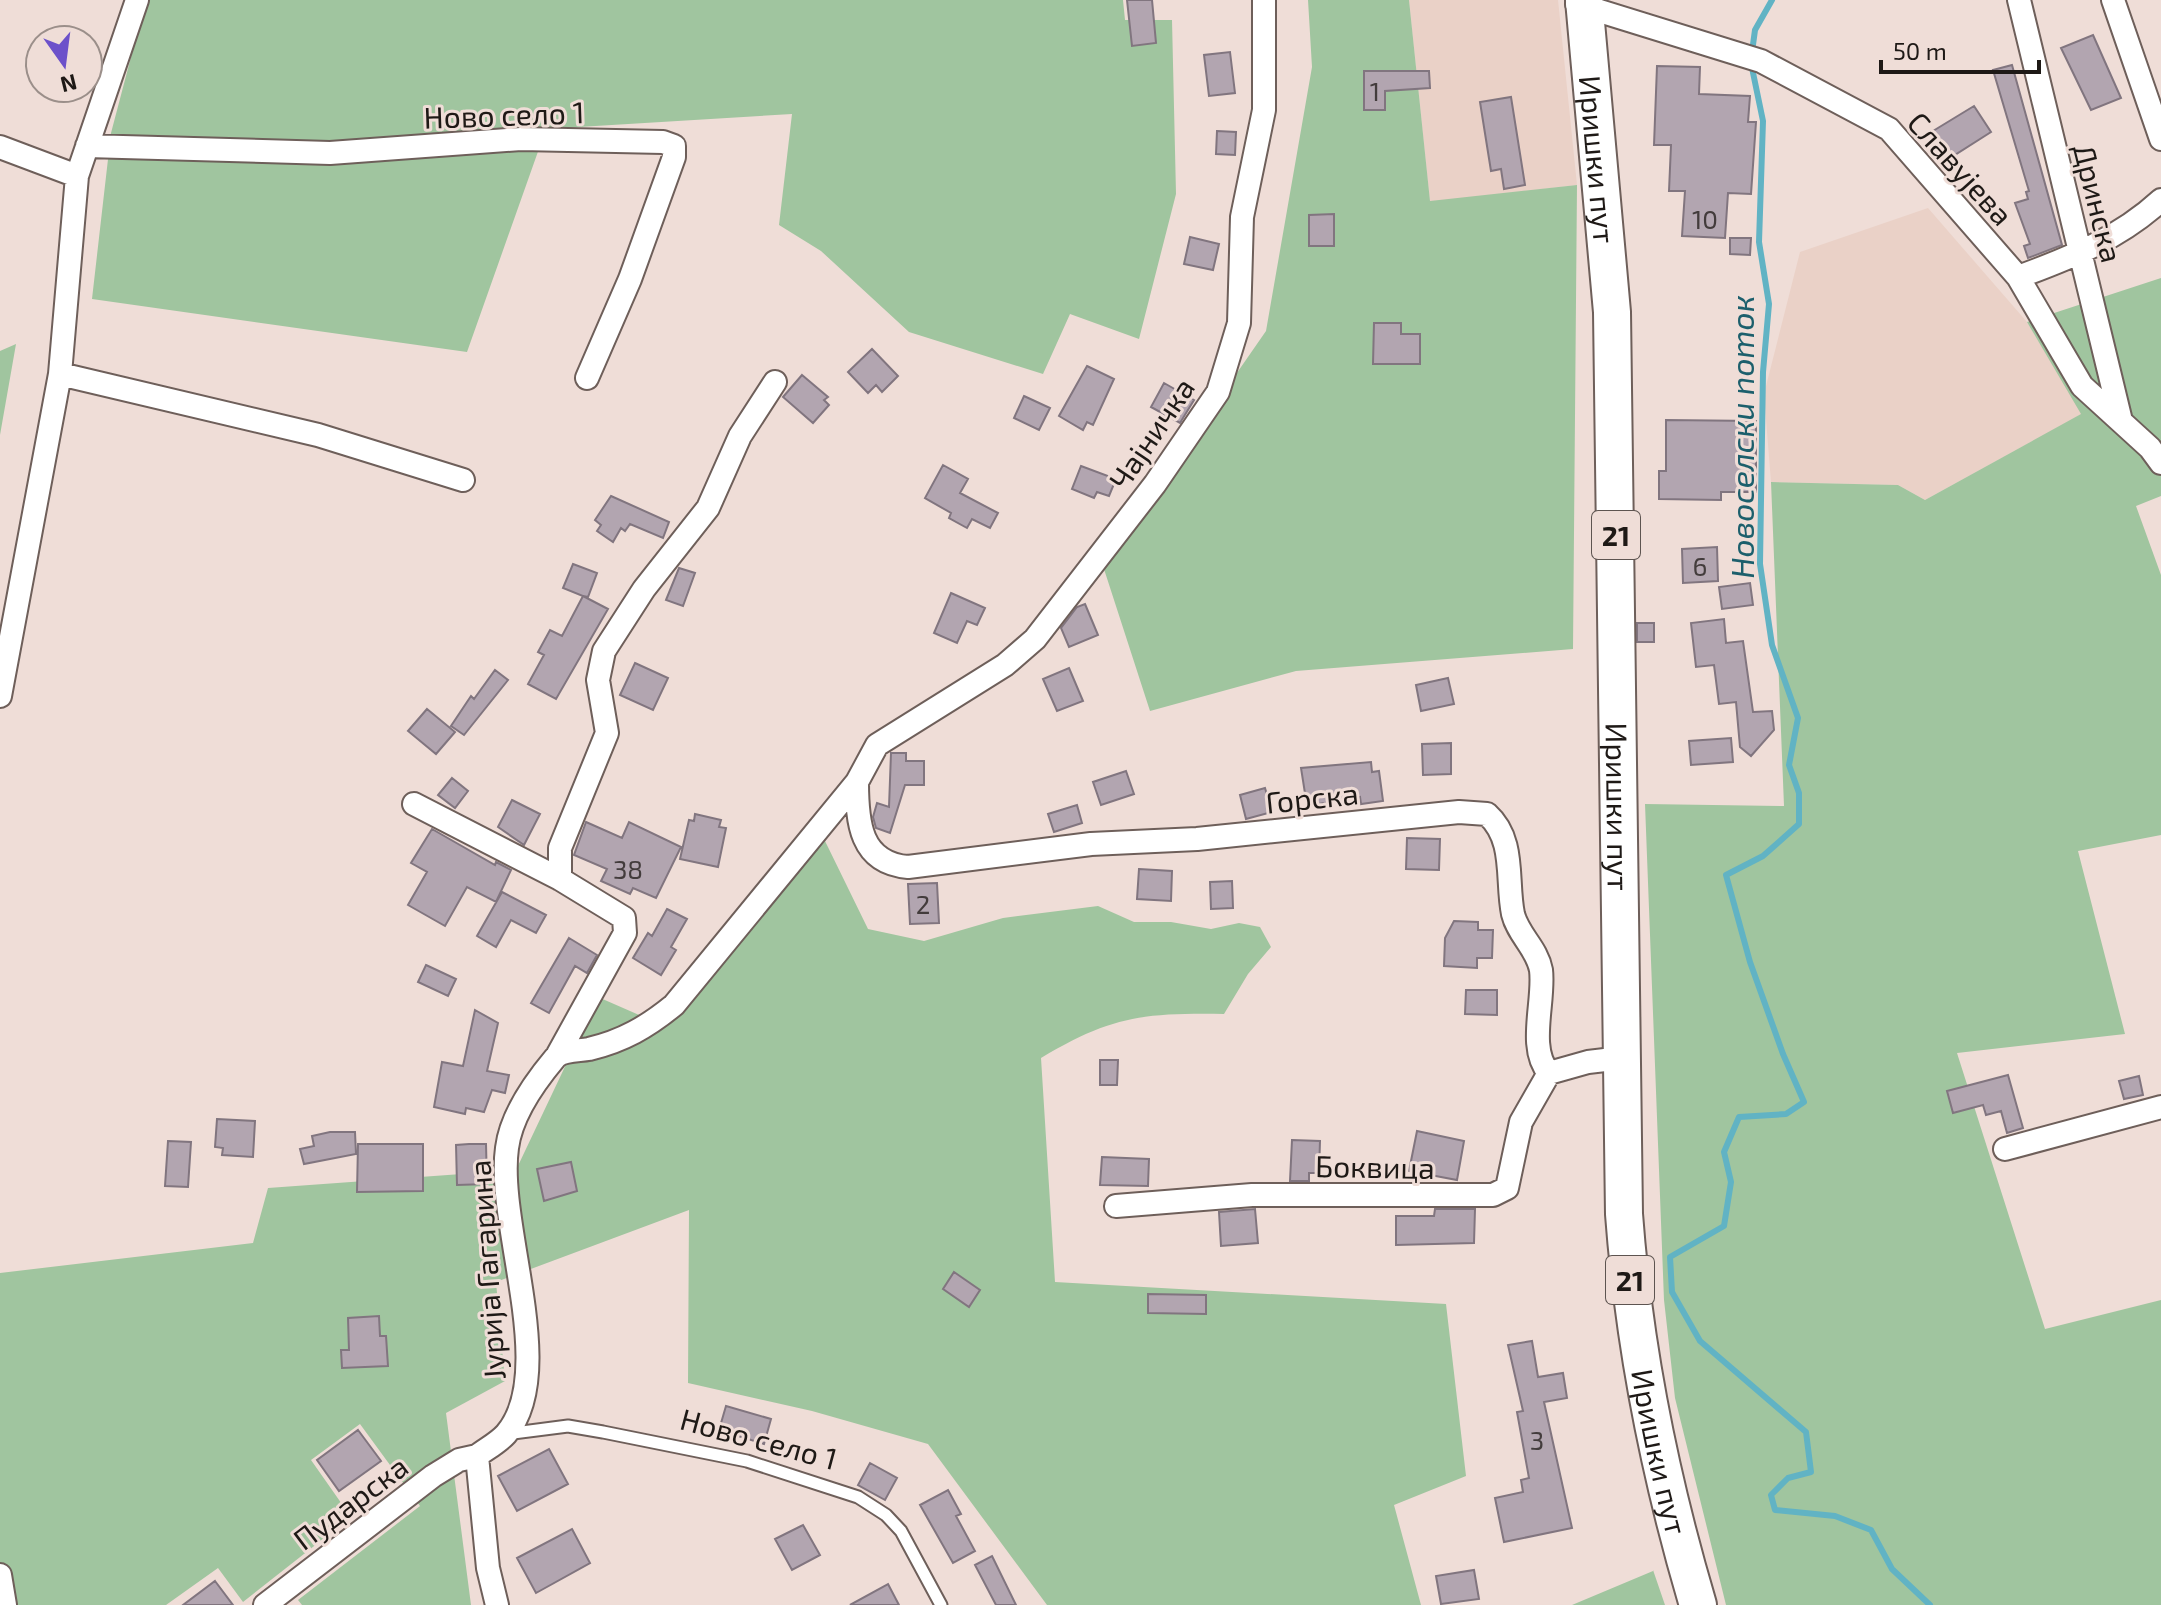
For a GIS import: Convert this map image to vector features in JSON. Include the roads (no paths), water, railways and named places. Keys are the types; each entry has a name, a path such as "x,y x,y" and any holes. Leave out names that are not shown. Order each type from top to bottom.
{"main road":[{"name":"Иришки пут","path":"1579,3 1612,312 1624,1214 1636,1331 1657,1457 1698,1605"}],"street":[{"path":"0,696 60,374 77,176 137,0"},
{"name":"Чајничка","path":"857,782 877,745 1005,665 1035,639 1155,484 1218,392 1239,323 1242,217 1264,110 1264,0"},
{"name":"Дринска","path":"2019,0 2121,421"},
{"path":"2113,0 2161,139"},
{"name":"Славујева","path":"1579,3 1761,61 1889,129 2018,277 2082,386 2161,463"},
{"name":"Ново село 1","path":"87,146 330,153 521,139 663,142 674,146 674,157 630,279 587,378"},
{"path":"0,147 77,176"},
{"path":"2018,277 2082,253 2140,220 2161,200"},
{"path":"60,374 318,435 463,480"},
{"path":"414,804 560,879 560,848 607,733 598,680 604,651 644,589 708,508 740,436 775,382"},
{"path":"558,1054 630,1036 647,1027 674,1005 857,782"},
{"name":"Горска","path":"857,782 859,820 868,848 881,860 908,867 1091,844 1197,839 1459,812 1487,814 1501,830 1507,850 1517,924 1540,967 1540,1059 1549,1073"},
{"name":"Јурија Гагарина","path":"477,1456 506,1434 523,1395 528,1368 505,1180 506,1150 527,1095 558,1054 621,940 625,923 620,913 560,879"},
{"path":"1549,1073 1588,1062 1622,1058"},
{"name":"Боквица","path":"1116,1206 1252,1195 1493,1195 1507,1188 1521,1122 1549,1073"},
{"path":"2005,1149 2161,1107"},
{"path":"477,1456 486,1554 497,1605"},
{"name":"Пударска","path":"265,1605 433,1476 459,1460 477,1456"},
{"path":"0,1575 5,1605"}],"lane":[{"name":"Ново село 1","path":"506,1434 568,1426 603,1432 747,1461 858,1497 886,1515 901,1531 941,1605"}],"waterway":[{"name":"Новоселски поток","path":"1752,52 1755,30 1772,0"},
{"name":"Новоселски поток","path":"1751,63 1763,121 1759,242 1769,304 1763,372 1760,564 1772,645 1798,718 1789,765 1799,793 1799,824 1763,856 1726,875 1750,962 1804,1102 1786,1114 1739,1117 1724,1152 1731,1182 1724,1226 1670,1257 1672,1292 1700,1341 1806,1432 1811,1472 1788,1478 1771,1495 1775,1510 1835,1516 1871,1530 1892,1569 1930,1605"}]}
